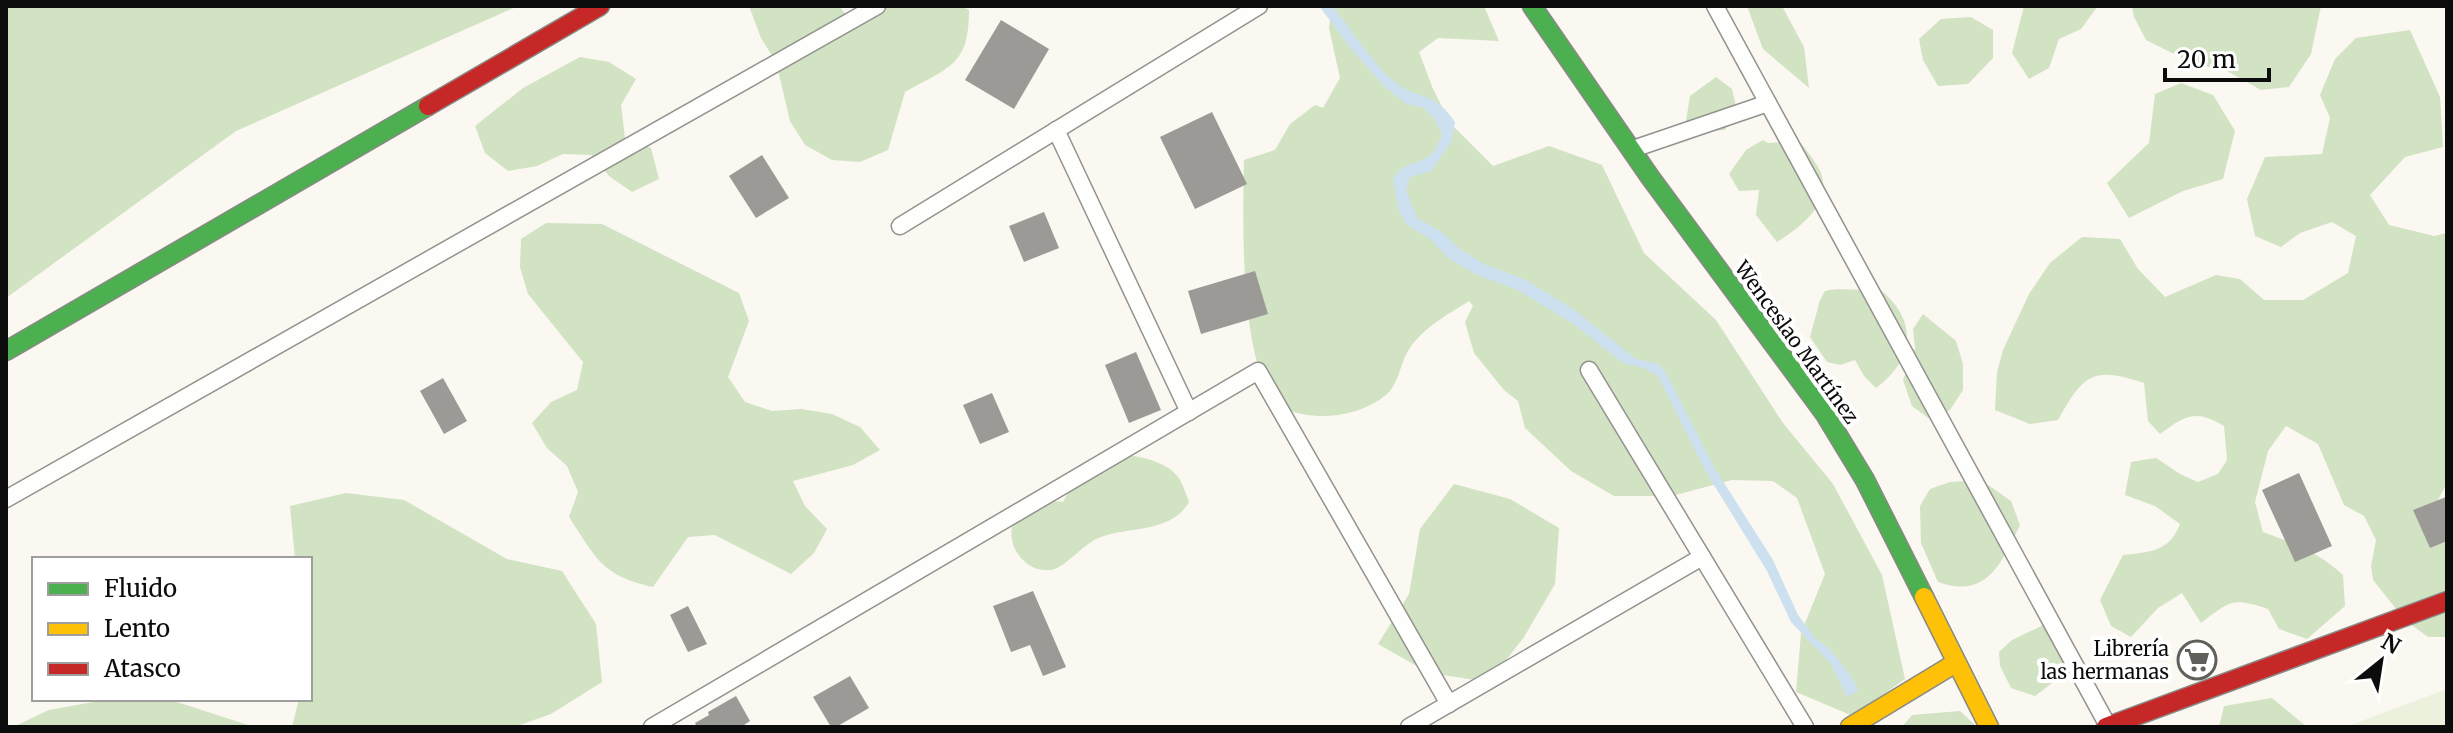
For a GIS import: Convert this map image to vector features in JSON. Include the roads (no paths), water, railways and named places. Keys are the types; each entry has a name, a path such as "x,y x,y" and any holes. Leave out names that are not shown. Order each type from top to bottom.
{"street":[{"path":"6,351 600,6"},
{"name":"Wenceslao Martínez","path":"1532,6 1665,199 1790,364 1845,447 1888,525 1954,664 1989,727"},
{"path":"2107,727 2447,601"},
{"path":"1850,727 1954,664"}],"lane":[{"path":"6,499 877,6"},
{"path":"900,226 1259,6"},
{"path":"1715,6 2107,727"},
{"path":"1631,150 1768,103"},
{"path":"1056,130 1189,412"},
{"path":"1589,370 1805,727"},
{"path":"652,727 1258,371 1449,704"},
{"path":"1409,727 1702,557"}],"water":[{"path":"1319,6 1332,6 1370,56 1395,82 1433,100 1455,122 1452,141 1431,171 1410,177 1406,190 1417,218 1484,264 1526,280 1576,311 1636,359 1659,364 1714,467 1773,560 1798,615 1815,638 1829,648 1858,690 1847,697 1831,664 1791,622 1767,571 1706,472 1658,376 1644,368 1623,363 1575,325 1518,290 1477,275 1448,258 1430,239 1407,225 1398,209 1393,179 1406,166 1430,155 1442,135 1435,119 1422,107 1406,104 1384,86"}],"place":[{"name":"Librería las hermanas","path":"2197,660"}]}
